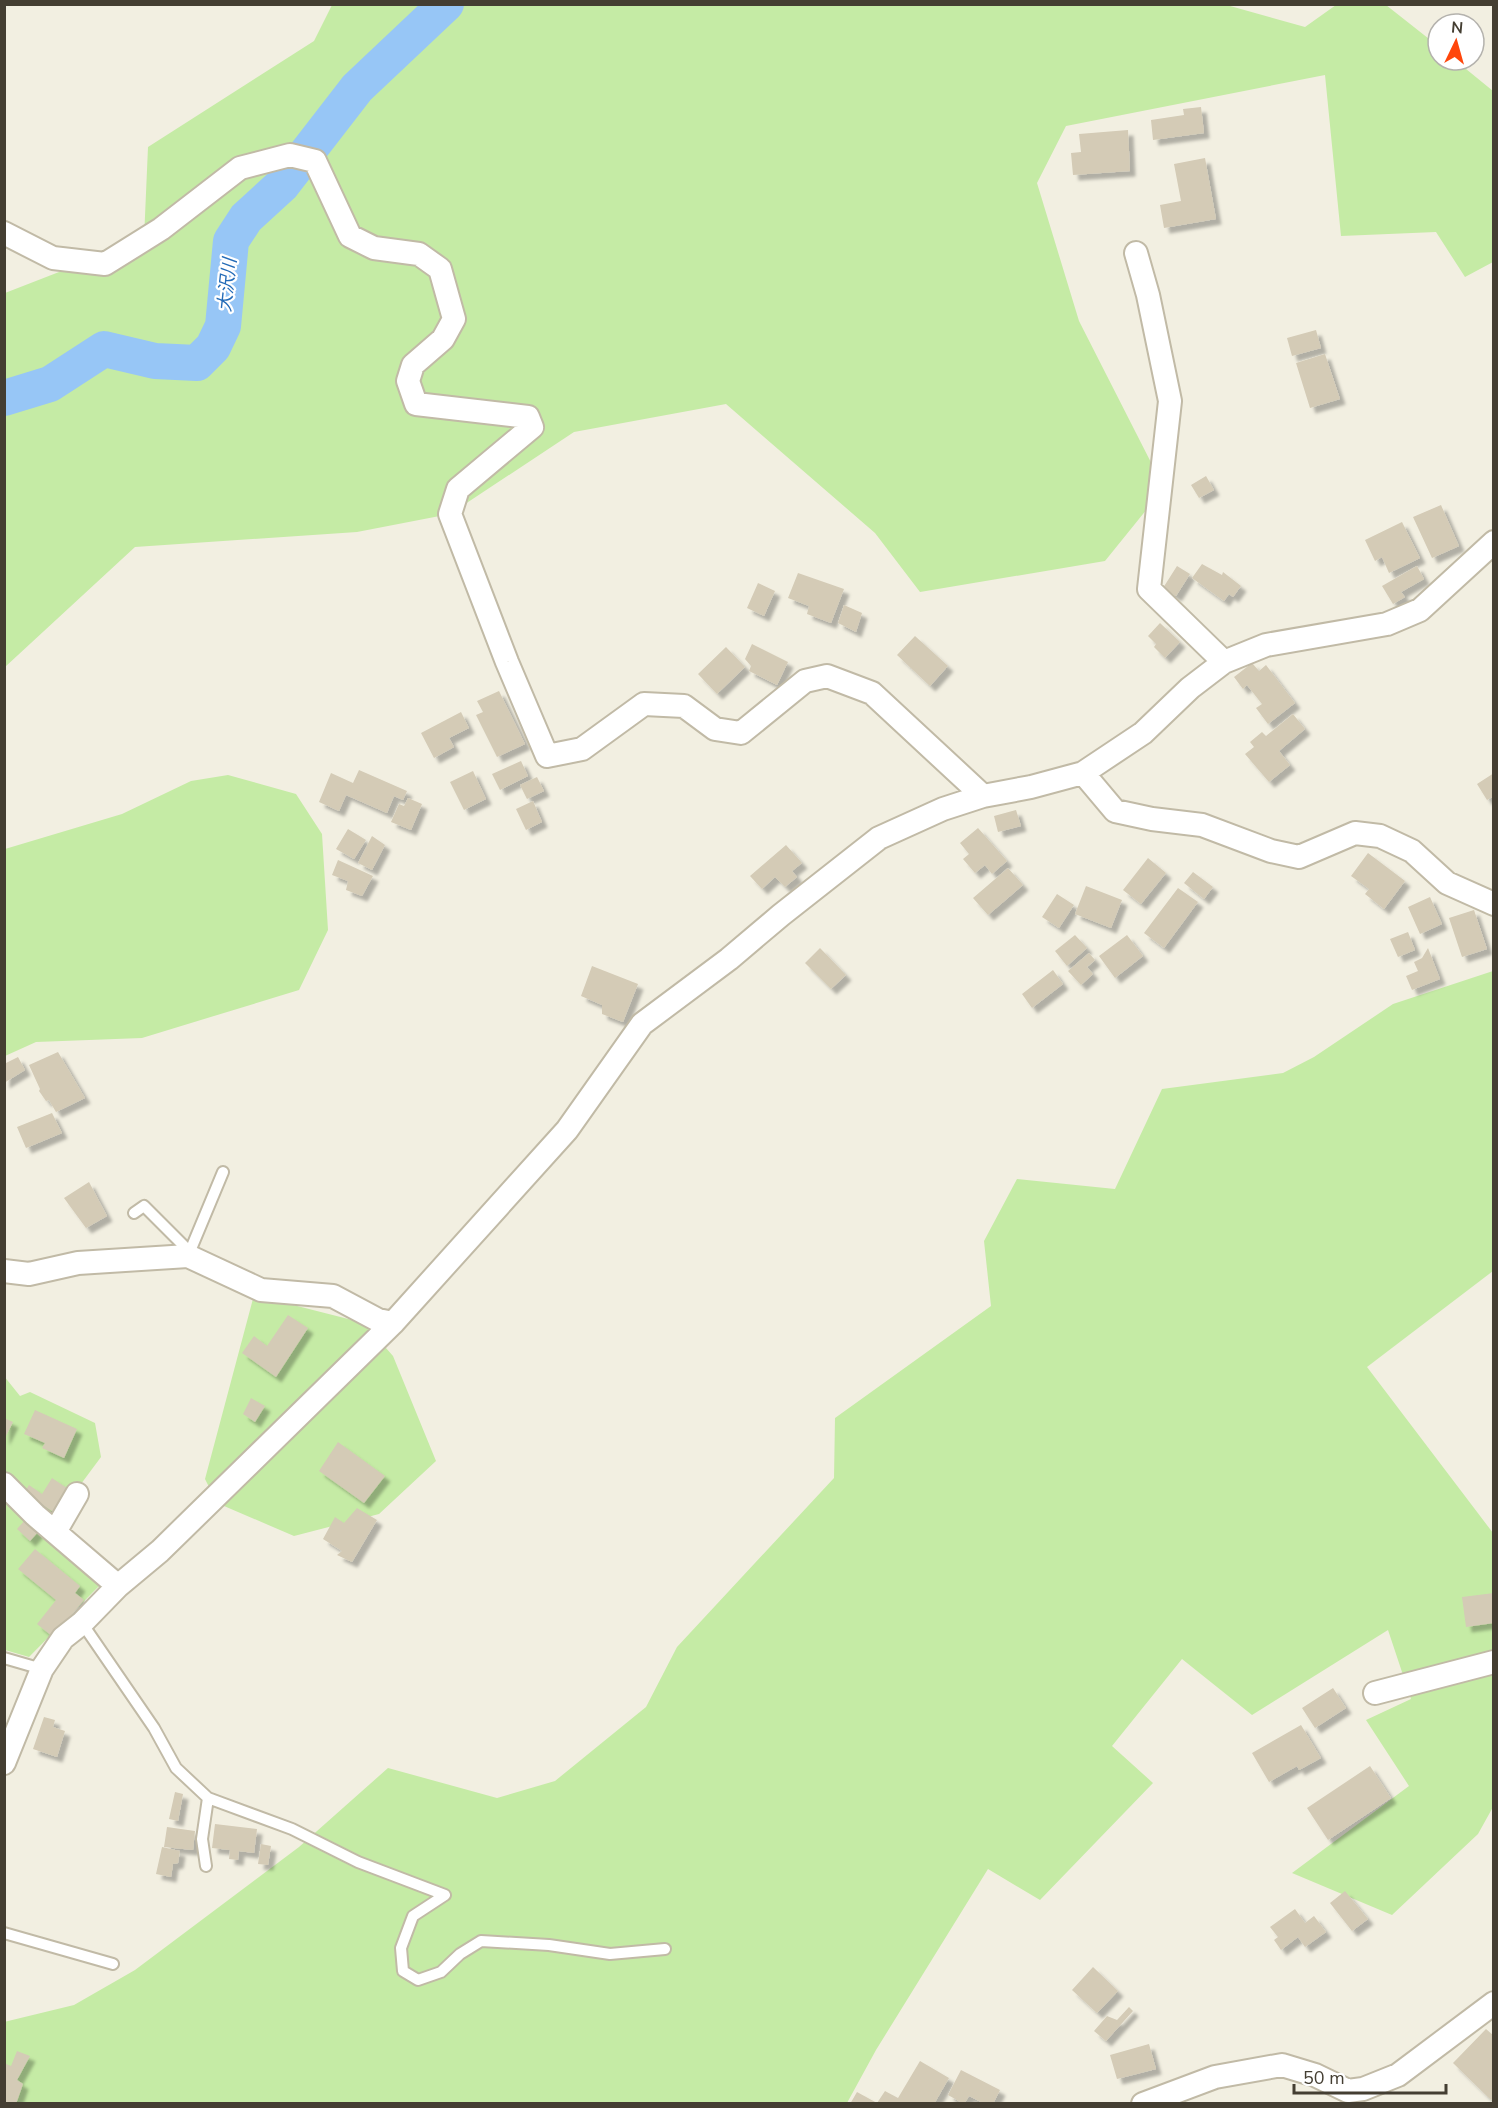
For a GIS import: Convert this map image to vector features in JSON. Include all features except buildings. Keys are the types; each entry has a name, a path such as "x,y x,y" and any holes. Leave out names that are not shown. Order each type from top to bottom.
{"street":[{"path":"4,233 53,258 105,264 161,229 240,168 290,155 315,161 350,236 374,248 419,254 440,269 454,319 443,339 413,365 408,381 416,404 528,417 532,427 458,489 450,514 546,756 582,749 644,704 684,706 715,729 741,733 805,681 827,676 872,693 983,796"},
{"path":"1136,253 1148,295 1170,401 1149,589 1224,662"},
{"path":"4,1763 42,1669 63,1638 82,1623 118,1586 160,1551 393,1323 567,1130 642,1024 729,959 879,838 943,809 983,796 1030,788 1083,773 1143,733 1190,688 1224,662 1266,645 1387,624 1420,610 1494,542"},
{"path":"1083,773 1115,812 1202,825 1270,851 1299,857 1355,834 1380,836 1412,851 1448,883 1494,904"},
{"path":"4,1271 29,1274 78,1263 189,1254 261,1290 333,1296 378,1320 393,1323"},
{"path":"4,1484 35,1515 118,1586"},
{"path":"55,1532 77,1494"},
{"path":"1375,1693 1494,1662"},
{"path":"1143,2103 1215,2077 1282,2065 1315,2075 1348,2091 1363,2089 1398,2075 1494,2002"}],"lane":[{"path":"134,1213 144,1206 189,1254 223,1172"},
{"path":"82,1623 154,1728 176,1768 208,1798 292,1830 358,1862 445,1895 412,1916 401,1948 403,1971 418,1980 441,1972 460,1954 481,1941 549,1945 610,1954 665,1949"},
{"path":"4,1658 42,1669"},
{"path":"206,1866 202,1839 208,1798"},
{"path":"4,1933 113,1964"}],"green space":[{"path":"1223,4 1305,27 1336,5 1386,5 1426,37 1426,72 1470,72 1493,91 1493,262 1465,277 1436,232 1341,236 1325,75 1066,126 1037,183 1079,321 1164,488 1105,561 920,592 875,533 726,404 574,432 450,514 357,532 135,547 5,667 5,293 144,239 148,147 314,41 332,5"},
{"path":"228,775 296,794 322,834 328,930 299,990 142,1038 36,1042 5,1056 5,849 122,814 191,781"},
{"path":"1493,971 1493,1271 1367,1367 1493,1533 1493,1807 1478,1834 1392,1915 1292,1873 1409,1786 1366,1720 1411,1699 1388,1630 1252,1715 1182,1659 1112,1746 1153,1783 1040,1900 988,1869 876,2050 847,2103 5,2103 4,2022 74,2005 135,1970 299,1847 388,1768 497,1798 555,1781 646,1707 677,1647 834,1478 835,1418 991,1306 984,1241 1017,1179 1115,1189 1162,1089 1283,1073 1314,1057 1393,1004"},
{"path":"254,1295 364,1323 393,1356 436,1461 379,1514 294,1536 217,1503 205,1479"},
{"path":"4,1376 20,1396 30,1392 95,1423 101,1457 49,1527 100,1585 29,1657 5,1650"}],"waterway":[{"name":"大沢川","path":"4,398 50,384 104,349 155,361 197,363 213,347 223,326 231,241 246,218 282,185 357,88 446,4"}]}
